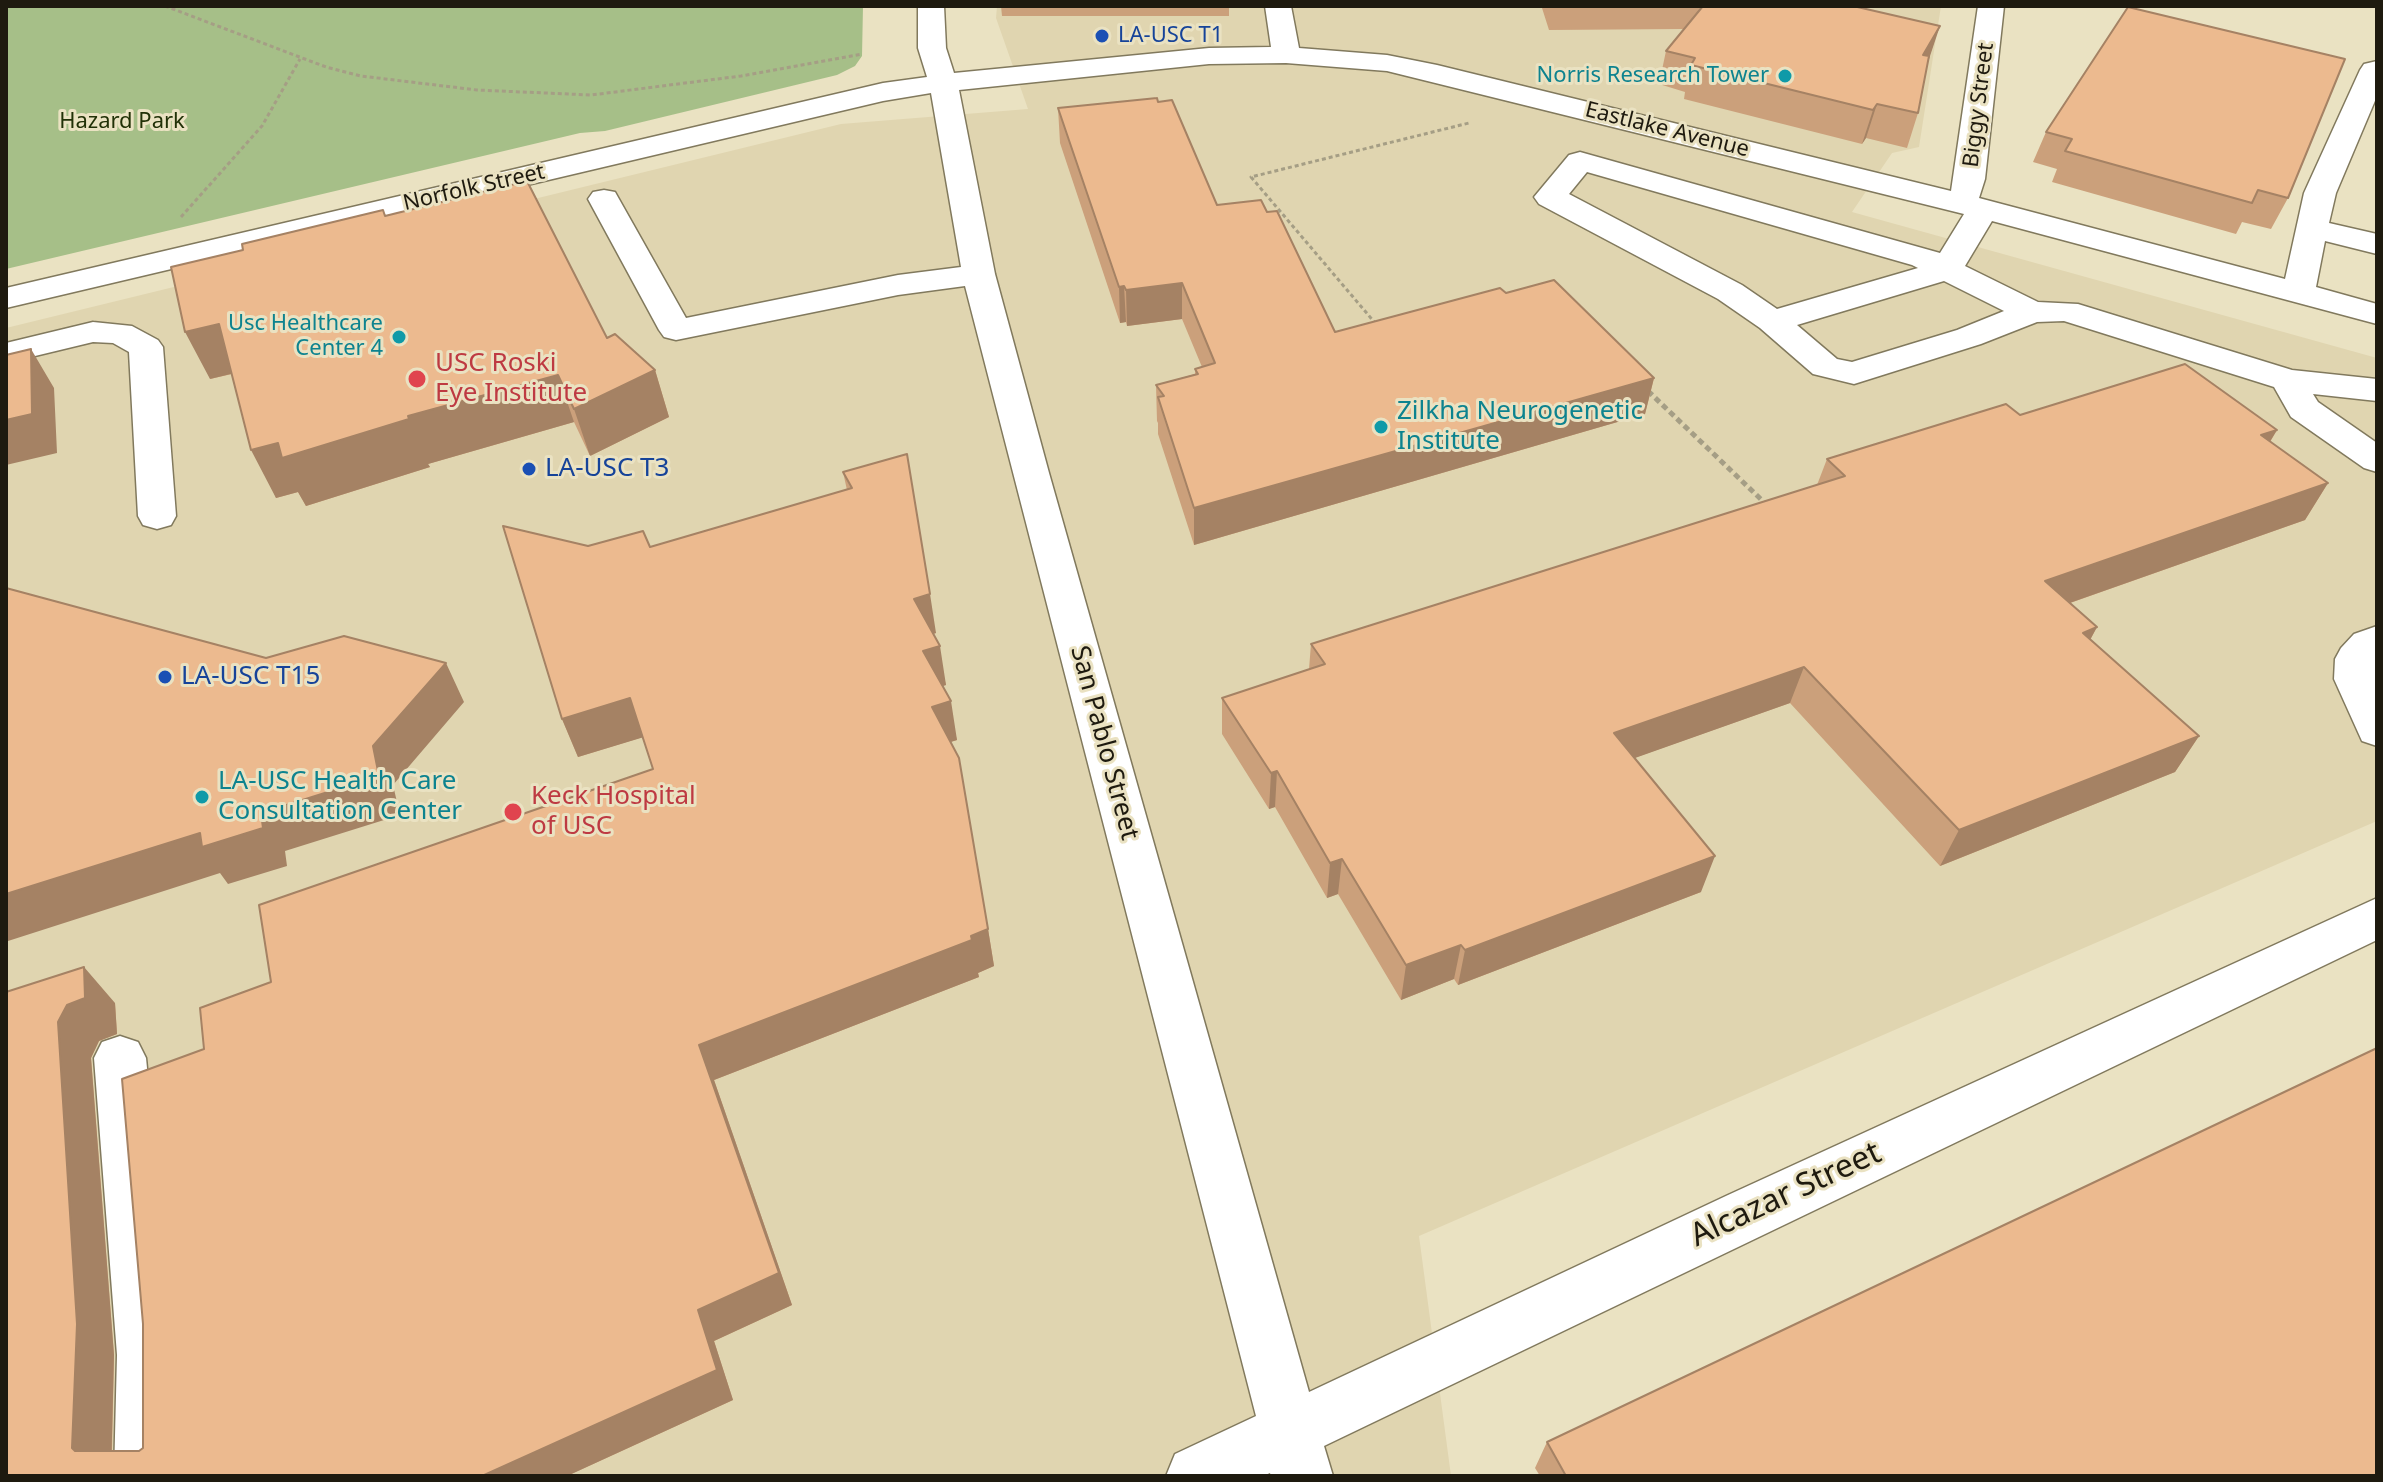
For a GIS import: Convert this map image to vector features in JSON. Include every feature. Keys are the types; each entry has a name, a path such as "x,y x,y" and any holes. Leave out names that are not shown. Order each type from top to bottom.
{"street":[{"name":"San Pablo Street","path":"931,6 932,48 943,83 979,274 1030,473 1297,1453"},
{"path":"1278,6 1286,55"},
{"name":"Biggy Street","path":"1946,270 1973,206 1970,179 1991,6"},
{"name":"Eastlake Avenue","path":"943,83 1209,56 1286,55 1387,63 1973,206 2377,314"},
{"path":"2298,293 2320,193 2377,69"},
{"name":"Norfolk Street","path":"6,298 865,96 943,83"},
{"path":"2032,312 1924,258 1580,161 1550,197 1730,292 1772,321 1825,367 1854,373 1969,337 2032,312 2066,311 2288,380 2377,390"},
{"path":"604,199 676,330 898,285 979,274"},
{"path":"2314,229 2377,244"},
{"path":"1772,321 1946,270"},
{"path":"6,353 93,332 120,333 146,347 157,516"},
{"path":"2288,380 2304,409 2377,460"},
{"path":"2377,641 2369,644 2356,659 2355,679 2377,730"},
{"name":"Alcazar Street","path":"1197,1476 1297,1453 2377,918"},
{"path":"120,1058 146,1355 145,1476"}],"path":[{"path":"165,6 300,59 361,76 477,90 591,95 712,80 872,52"},
{"path":"136,267 262,126 300,59"},
{"path":"1381,330 1251,177 1477,122"},
{"path":"1646,388 1771,509"}],"shaded area":[{"path":"997,6 1941,6 1919,147 1892,153 1852,212 2377,358 2377,821 1419,1236 1451,1476 6,1476 6,328 841,124 1028,109 996,18"}],"green space":[{"name":"Hazard Park","path":"6,6 863,6 862,56 855,66 837,75 6,269"}],"building":[{"path":"1703,6 1853,6 1940,26 1923,55 1929,56 1918,113 1877,104 1873,110 1691,65 1695,58 1666,51"},
{"path":"2128,7 2345,59 2288,198 2258,190 2252,203 2065,151 2072,139 2046,132"},
{"path":"1157,98 1158,102 1172,100 1217,205 1261,200 1267,212 1277,211 1335,332 1500,288 1506,293 1554,280 1654,378 1194,508 1158,397 1164,396 1156,385 1198,374 1195,369 1215,363 1182,283 1126,290 1124,286 1119,287 1058,108"},
{"name":"Usc Healthcare Center 4","path":"527,181 607,338 615,334 655,370 574,409 558,375 408,416 409,419 282,458 278,443 251,450 219,324 185,332 171,267 243,250 242,244 383,210 385,216"},
{"path":"31,349 32,414 6,420 6,355"},
{"path":"2185,364 2277,430 2261,435 2328,483 2045,581 2097,627 2083,633 2199,736 1959,830 1804,667 1614,733 1715,856 1465,950 1461,945 1406,965 1342,859 1330,863 1277,771 1271,773 1222,698 1325,664 1311,644 1845,476 1827,459 2006,404 2020,415"},
{"path":"907,454 930,594 914,599 940,646 923,651 951,701 932,707 959,758 988,929 971,936 972,940 699,1045 779,1273 698,1310 717,1370 482,1476 6,1476 6,992 84,967 85,998 67,1005 58,1022 77,1324 72,1448 75,1451 139,1451 143,1448 143,1324 122,1079 204,1049 200,1008 271,982 259,905 653,769 630,698 562,719 503,526 588,546 643,531 650,547 852,488 843,472"},
{"path":"6,588 266,658 344,636 446,663 373,746 379,776 261,813 263,828 202,847 200,833 6,894"},
{"path":"2377,1048 2377,1476 1566,1476 1547,1442"}],"place":[{"name":"LA-USC T1","path":"1102,36"},
{"name":"Norris Research Tower","path":"1785,76"},
{"name":"Usc Healthcare Center 4","path":"399,337"},
{"name":"USC Roski Eye Institute","path":"417,379"},
{"name":"Zilkha Neurogenetic Institute","path":"1381,427"},
{"name":"LA-USC T3","path":"529,469"},
{"name":"LA-USC T15","path":"165,677"},
{"name":"LA-USC Health Care Consultation Center","path":"202,797"},
{"name":"Keck Hospital of USC","path":"513,812"}]}
